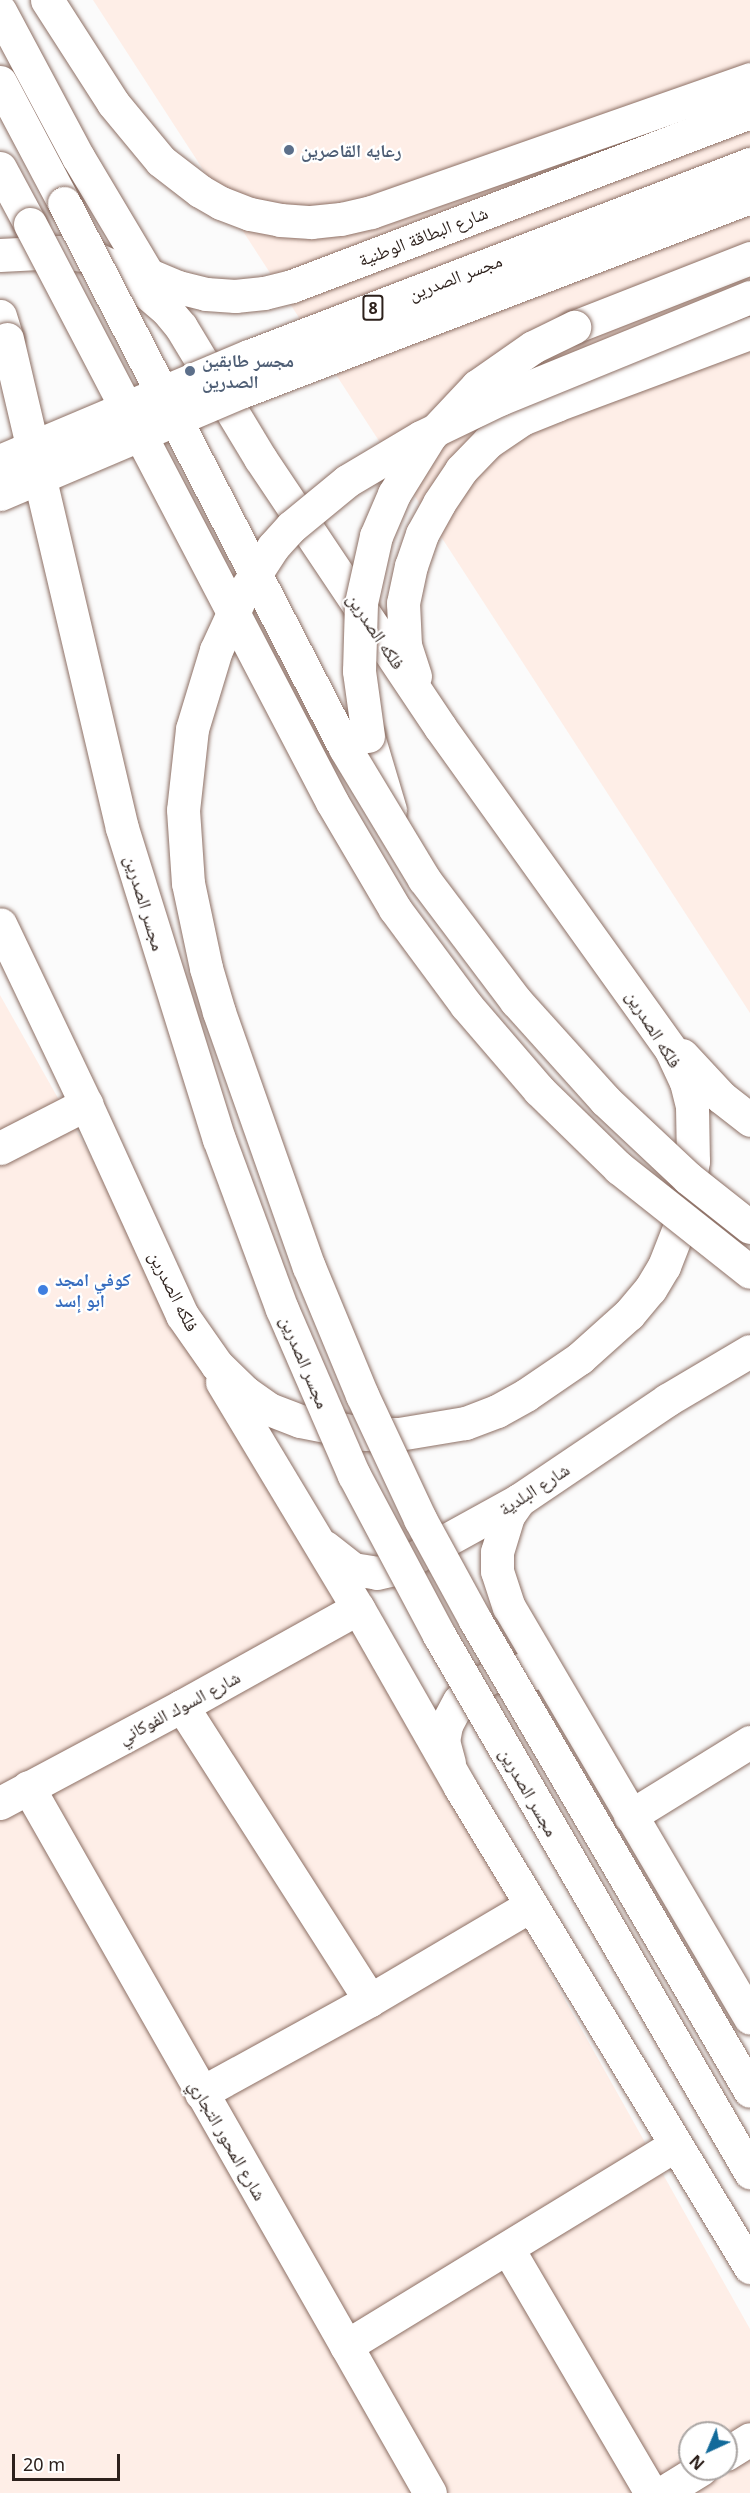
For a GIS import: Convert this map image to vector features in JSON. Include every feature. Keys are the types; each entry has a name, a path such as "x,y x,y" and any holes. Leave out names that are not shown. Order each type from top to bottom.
{"main road":[{"path":"47,0 113,103 161,161 200,191 221,203 250,214 280,220 311,222 341,219 381,209 750,79"},
{"path":"0,11 78,157 181,327"},
{"path":"0,82 340,739 424,879 516,1001 605,1100 688,1178 750,1227"},
{"name":"شارع البطاقة الوطنية","path":"90,256 178,287 216,294 264,293 292,286 750,112"},
{"name":"مجسر الصدرين","path":"0,461 249,356 750,164"},
{"path":"0,168 332,802 395,909 466,1005 539,1090 619,1168 750,1272"},
{"name":"مجسر الصدرين","path":"0,494 243,390 750,197"},
{"name":"فلكه الصدرين","path":"0,255 58,252 90,256 120,270 143,287 181,327 260,458 440,727 642,1006 671,1050 686,1082 692,1106 693,1161 684,1215 664,1266 650,1289 605,1337 554,1378 497,1411 465,1423 399,1434 333,1429 300,1421 270,1409 245,1392 217,1365 182,1315 86,1104 0,924"},
{"path":"424,879 394,821 378,776 368,736 359,671 359,626 368,569 376,536 404,473 444,418 477,386 513,358 574,327 750,258"},
{"path":"750,297 500,399 422,436 347,481 291,527 273,547 241,596 216,650 192,729 183,810 184,848 190,893 206,968 219,1012 309,1267 362,1395 420,1519 475,1620 750,2091"},
{"name":"مجسر الصدرين","path":"0,316 122,828 215,1128 282,1309 354,1475 412,1585 573,1869 750,2172"},
{"path":"440,727 418,685 405,645 404,603 411,566 422,534 461,470 488,442 522,419 750,333"},
{"path":"642,1006 700,1076 748,1119"},
{"path":"0,1148 86,1104"},
{"path":"182,1315 358,1608 460,1787 750,2267"},
{"name":"شارع البلدية","path":"314,1534 331,1554 353,1569 377,1573 394,1569 519,1500 667,1400 750,1351"},
{"path":"667,1400 711,1382 750,1376"},
{"path":"519,1500 508,1516 497,1552 501,1590 630,1816 750,2018"},
{"name":"شارع السوك الفوكاني","path":"0,1803 182,1706 358,1608"},
{"path":"460,1787 448,1760 443,1741 446,1725 459,1701 480,1682 506,1672 520,1670 537,1676 552,1688 569,1710"},
{"path":"182,1706 370,2000"},
{"path":"630,1816 750,1742"},
{"name":"شارع المحور التجاري","path":"28,1787 430,2493"},
{"path":"201,2093 370,2000 531,1905"},
{"path":"346,2346 675,2145"},
{"path":"508,2249 651,2493"},
{"path":"662,2493 682,2481"}],"shaded area":[{"path":"93,0 750,0 750,1013"},
{"path":"0,995 750,2329 750,2493 0,2493"}],"place":[{"name":"رعايه القاصرين","path":"289,150"},
{"name":"مجسر طابقين الصدرين","path":"190,371"},
{"name":"كوفي امجد ابو إسد","path":"43,1290"}]}
